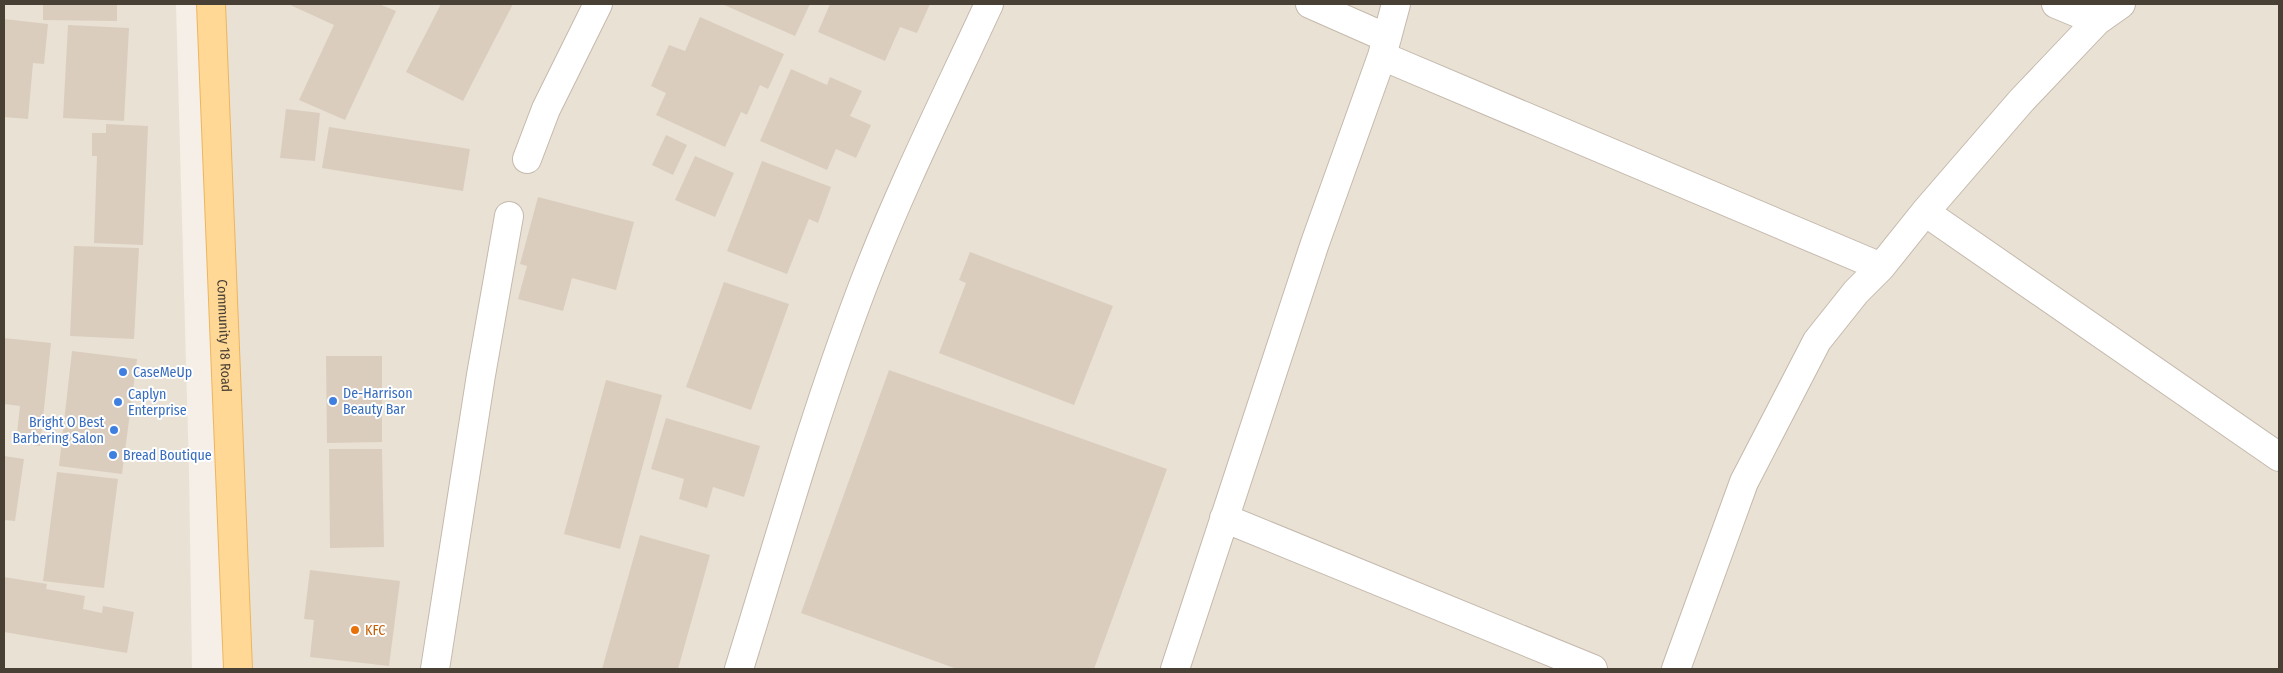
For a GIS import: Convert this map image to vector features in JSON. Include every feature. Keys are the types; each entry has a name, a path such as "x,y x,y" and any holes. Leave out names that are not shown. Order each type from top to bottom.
{"main road":[{"name":"Community 18 Road","path":"212,4 238,669"}],"street":[{"path":"527,159 546,109 598,4"},
{"path":"739,669 821,403 861,289 905,183 989,4"},
{"path":"1310,4 1384,47 1881,267"},
{"path":"1175,669 1315,243 1384,47 1396,4"},
{"path":"2056,4 2097,21"},
{"path":"1676,669 1744,482 1817,341 1856,292 1881,267 1925,212 2021,102 2097,21 2121,4"},
{"path":"1925,212 2279,457"},
{"path":"435,669 509,216"},
{"path":"1224,518 1593,669"}],"shaded area":[{"path":"4,4 176,4 189,470 192,669 4,669"},
{"path":"219,4 2279,4 2279,669 251,669"}],"building":[{"path":"43,4 117,4 117,21 43,20"},
{"path":"288,4 379,4 396,11 345,120 299,100 334,25"},
{"path":"441,4 513,4 463,101 406,72"},
{"path":"722,4 810,4 795,36"},
{"path":"830,4 930,4 917,33 900,27 885,61 818,32"},
{"path":"700,17 784,54 768,89 760,85 747,115 741,112 725,147 656,115 666,93 651,86 669,45 685,51"},
{"path":"4,19 48,24 44,64 33,63 28,119 4,117"},
{"path":"68,25 129,28 124,121 63,118"},
{"path":"791,69 827,85 830,77 862,91 850,116 871,125 856,158 836,149 827,170 760,141"},
{"path":"286,109 320,113 315,161 280,158"},
{"path":"106,124 148,126 143,245 94,243 97,156 92,156 92,133 106,133"},
{"path":"329,127 470,149 463,191 322,168"},
{"path":"666,135 687,145 673,175 652,165"},
{"path":"695,156 734,173 715,217 675,200"},
{"path":"762,161 831,187 818,223 809,219 787,274 727,251"},
{"path":"538,197 634,222 616,290 572,278 563,311 518,299 527,266 520,264"},
{"path":"74,246 139,248 134,339 70,336"},
{"path":"970,252 1113,306 1074,405 939,353 966,283 959,280"},
{"path":"724,282 789,304 751,410 686,387"},
{"path":"4,338 51,343 40,446 16,443 20,406 4,404"},
{"path":"72,351 137,359 122,474 59,466"},
{"path":"326,356 382,356 382,442 327,443"},
{"path":"889,370 1167,469 1094,669 957,669 801,613"},
{"path":"606,380 662,395 620,549 564,534"},
{"path":"666,418 760,446 744,497 713,487 707,508 679,499 684,479 651,469"},
{"path":"329,449 382,449 384,547 330,548"},
{"path":"4,456 24,459 15,521 4,520"},
{"path":"57,472 118,479 104,588 43,581"},
{"path":"640,535 710,555 678,669 602,669"},
{"path":"310,570 400,581 389,666 310,657 314,620 304,619"},
{"path":"4,577 47,584 46,589 85,596 83,609 102,613 103,606 134,612 127,653 4,632"}],"place":[{"name":"CaseMeUp","path":"123,372"},
{"name":"De-Harrison Beauty Bar","path":"333,401"},
{"name":"Caplyn Enterprise","path":"118,402"},
{"name":"Bright O Best Barbering Salon","path":"114,430"},
{"name":"Bread Boutique","path":"113,455"},
{"name":"KFC","path":"355,630"}]}
